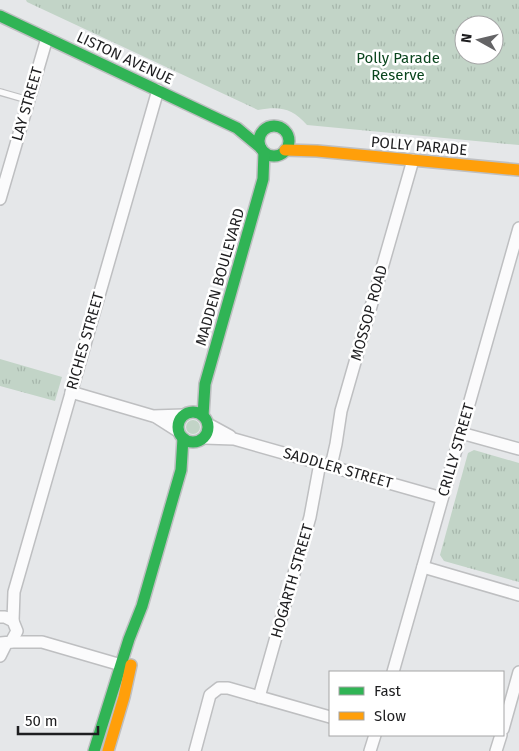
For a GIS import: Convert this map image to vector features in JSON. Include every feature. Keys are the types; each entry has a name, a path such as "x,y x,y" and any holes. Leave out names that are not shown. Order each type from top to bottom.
{"street":[{"name":"LISTON AVENUE","path":"0,16 237,128 263,150"},
{"name":"LAY STREET","path":"0,199 47,38"},
{"name":"RICHES STREET","path":"0,616 14,592 158,90"},
{"path":"274,126 283,129 286,133 289,142 282,153 273,156 263,150 260,138 265,129 274,126"},
{"name":"LISTON AVENUE","path":"237,128 265,129"},
{"name":"POLLY PARADE","path":"286,133 316,151"},
{"name":"MADDEN BOULEVARD","path":"187,414 205,384 263,179 263,150"},
{"name":"POLLY PARADE","path":"282,153 316,151 519,170"},
{"name":"MADDEN BOULEVARD","path":"263,179 282,153"},
{"name":"MOSSOP ROAD","path":"325,465 336,444 341,412 413,160"},
{"name":"CRILLY STREET","path":"393,671 518,232"},
{"name":"MADDEN BOULEVARD","path":"205,384 205,420"},
{"path":"71,392 153,416 186,440 200,440"},
{"path":"94,751 126,666 181,470 200,440 206,434 205,420 199,413 153,416"},
{"path":"181,470 179,422 187,414"},
{"name":"SADDLER STREET","path":"205,420 234,438 442,498"},
{"path":"461,433 519,449"},
{"name":"SADDLER STREET","path":"200,440 234,438"},
{"name":"HOGARTH STREET","path":"259,697 325,465"},
{"path":"423,568 519,595"},
{"name":"RICHES STREET","path":"0,656 5,643 16,635 14,592"},
{"path":"0,616 5,617 42,642 126,666"},
{"path":"5,643 42,642"},
{"path":"108,751 124,697 126,666"},
{"path":"504,725 519,672"},
{"path":"195,751 212,692 219,688 225,687 329,717"},
{"path":"370,751 375,736"},
{"path":"496,751 501,736"}],"lane":[{"path":"0,92 28,100"}],"green space":[{"name":"Polly Parade Reserve","path":"26,0 519,0 519,145 307,125 296,115 285,110 273,108 258,110"},
{"path":"0,359 62,377 55,401 0,386"},
{"path":"190,420 196,420 200,427 196,434 190,434 186,430 186,424"},
{"path":"474,450 519,463 519,582 444,561 440,555 468,453"}],"traffic: fast":[{"path":"0,16 237,128 261,148"},
{"path":"274,126 280,127 288,135 289,141 288,147 280,155 274,156 268,155 260,147 259,141 260,135 268,127 274,126"},
{"path":"203,416 205,384 263,179 264,152"},
{"path":"193,412 204,416 208,427 204,438 193,442 182,438 178,427 182,416 193,412"},
{"path":"94,751 129,639 142,606 181,470 183,438"}],"traffic: slow":[{"path":"285,150 317,151 519,170"},
{"path":"108,751 124,697 131,665"}]}
